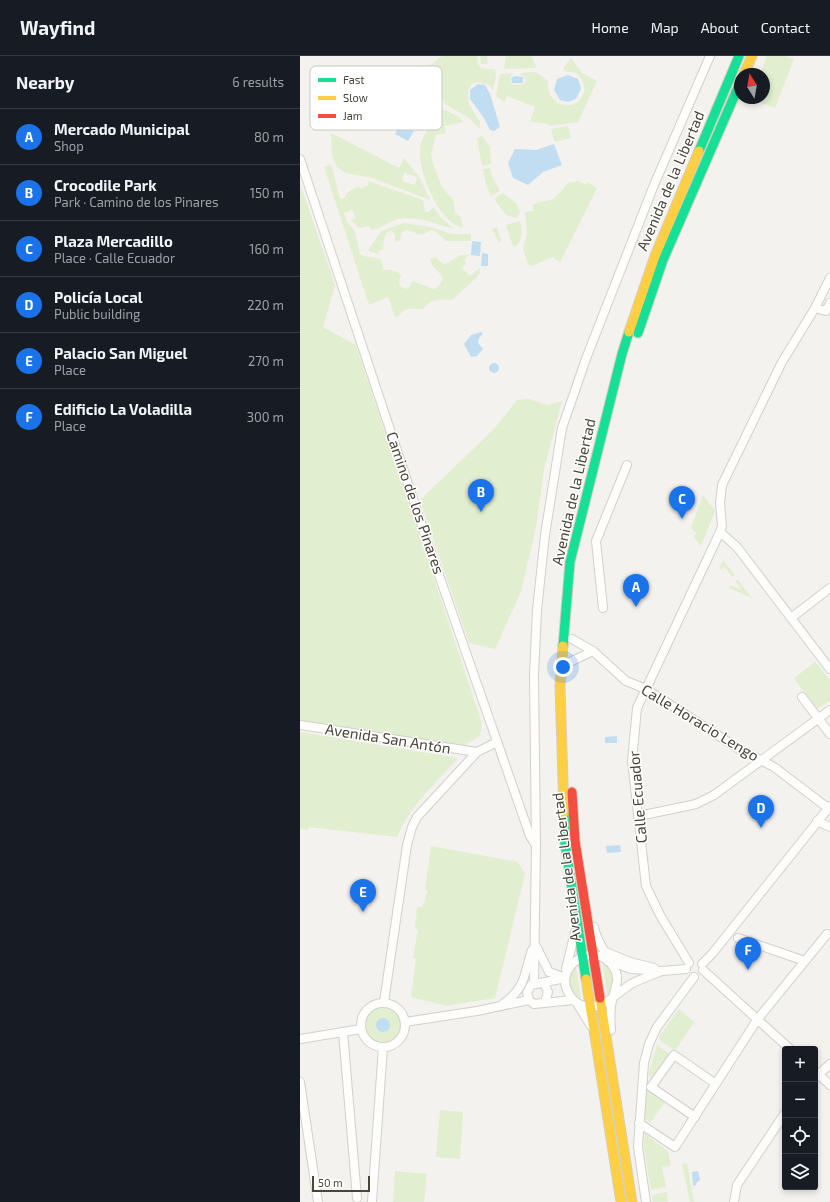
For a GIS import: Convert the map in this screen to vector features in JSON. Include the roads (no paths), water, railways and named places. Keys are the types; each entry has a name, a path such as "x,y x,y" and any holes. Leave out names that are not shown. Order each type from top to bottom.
{"main road":[{"name":"Avenida de la Libertad","path":"587,956 574,900 565,843 560,686 570,562 622,354 655,256 738,56"},
{"path":"747,68 752,56"},
{"name":"Avenida de la Libertad","path":"621,1202 589,1007 587,956 575,842 569,750 568,686 579,563 630,358 663,260 734,97"},
{"path":"587,956 600,1005 632,1202"}],"street":[{"path":"538,983 534,943 536,845 534,675 537,610 545,535 562,428 589,350 650,197 710,56"},
{"name":"Camino de los Pinares","path":"300,159 424,532 530,836 536,845"},
{"name":"Calle Ecuador","path":"688,966 646,886 632,761 637,708 720,532 720,503 722,485 782,362 815,308 830,278"},
{"path":"815,308 826,311 830,303"},
{"path":"603,608 596,541 627,465"},
{"path":"720,532 737,547 830,669"},
{"path":"791,618 830,588"},
{"name":"Calle Horacio Lengo","path":"572,639 593,651 626,681 646,689 739,749 774,767 829,807"},
{"path":"570,662 593,651"},
{"path":"802,697 830,734"},
{"path":"639,816 696,804 714,795 830,710"},
{"name":"Avenida San Antón","path":"300,725 477,752"},
{"path":"384,1002 408,841 412,827 417,817 477,752 497,742"},
{"path":"688,966 689,975 694,977 700,976 702,967 829,807"},
{"path":"817,821 830,827"},
{"path":"575,842 581,849 595,932 598,941 606,952 608,961 616,974 616,989 613,997 610,1020 620,1094 619,1122"},
{"path":"574,900 572,908 576,935 566,966 565,978 568,993 575,1001 594,1031"},
{"path":"639,1123 675,1147 757,1020 827,934"},
{"path":"738,938 805,961"},
{"path":"534,943 549,972 565,978"},
{"path":"501,1006 512,998 520,988 525,978 534,943"},
{"path":"606,952 630,962 662,971"},
{"name":"Avenida de la Libertad","path":"565,978 571,965 587,956 598,956 631,969 662,971"},
{"path":"405,1022 529,1000 538,1004 545,1002 575,1001 589,1007 600,1005 633,983 662,971 688,966 697,961 757,1020 787,1046"},
{"path":"646,1202 638,1147 644,1063 649,1044 657,1027 694,977"},
{"path":"529,1000 527,990 538,983 565,978"},
{"path":"538,983 545,985 548,992 545,1002"},
{"path":"384,1002 398,1008 405,1022 402,1037 390,1046 383,1048 368,1042 363,1036 360,1022 366,1010 371,1006 384,1002"},
{"path":"300,1039 361,1029"},
{"path":"343,1032 357,1198"},
{"path":"372,1202 383,1048"},
{"path":"694,1117 651,1087 674,1056 716,1084"},
{"path":"818,1073 830,1064"},
{"path":"818,1076 830,1085"},
{"path":"300,1082 318,1202"},
{"path":"734,1202 737,1185 782,1118"}],"water":[{"path":"568,75 578,79 581,89 576,99 568,102 560,100 554,90 557,79"},
{"path":"515,76 523,77 523,83 512,83 511,78"},
{"path":"478,84 485,85 490,94 500,127 494,131 490,130 484,118 470,99 470,90"},
{"path":"397,130 414,131 408,141 395,134"},
{"path":"554,144 562,165 543,172 528,185 513,178 508,163 515,149 536,150"},
{"path":"472,241 481,242 480,256 471,255"},
{"path":"482,253 488,254 488,266 481,266"},
{"path":"481,332 483,333 478,340 478,343 483,349 477,356 471,357 464,344 471,335"},
{"path":"492,363 496,363 499,368 496,373 492,373 489,370 489,366"},
{"path":"617,736 617,743 605,743 605,737"},
{"path":"620,845 621,852 607,853 606,846"},
{"path":"383,1018 388,1020 390,1025 388,1030 383,1032 378,1030 376,1025 378,1020"},
{"path":"698,1171 700,1180 693,1186 692,1172"}],"place":[{"name":"Crocodile Park","path":"481,512"},
{"name":"Plaza Mercadillo","path":"682,519"},
{"name":"Mercado Municipal","path":"636,607"},
{"name":"Policía Local","path":"761,828"},
{"name":"Palacio San Miguel","path":"363,912"},
{"name":"Edificio La Voladilla","path":"748,970"}]}
